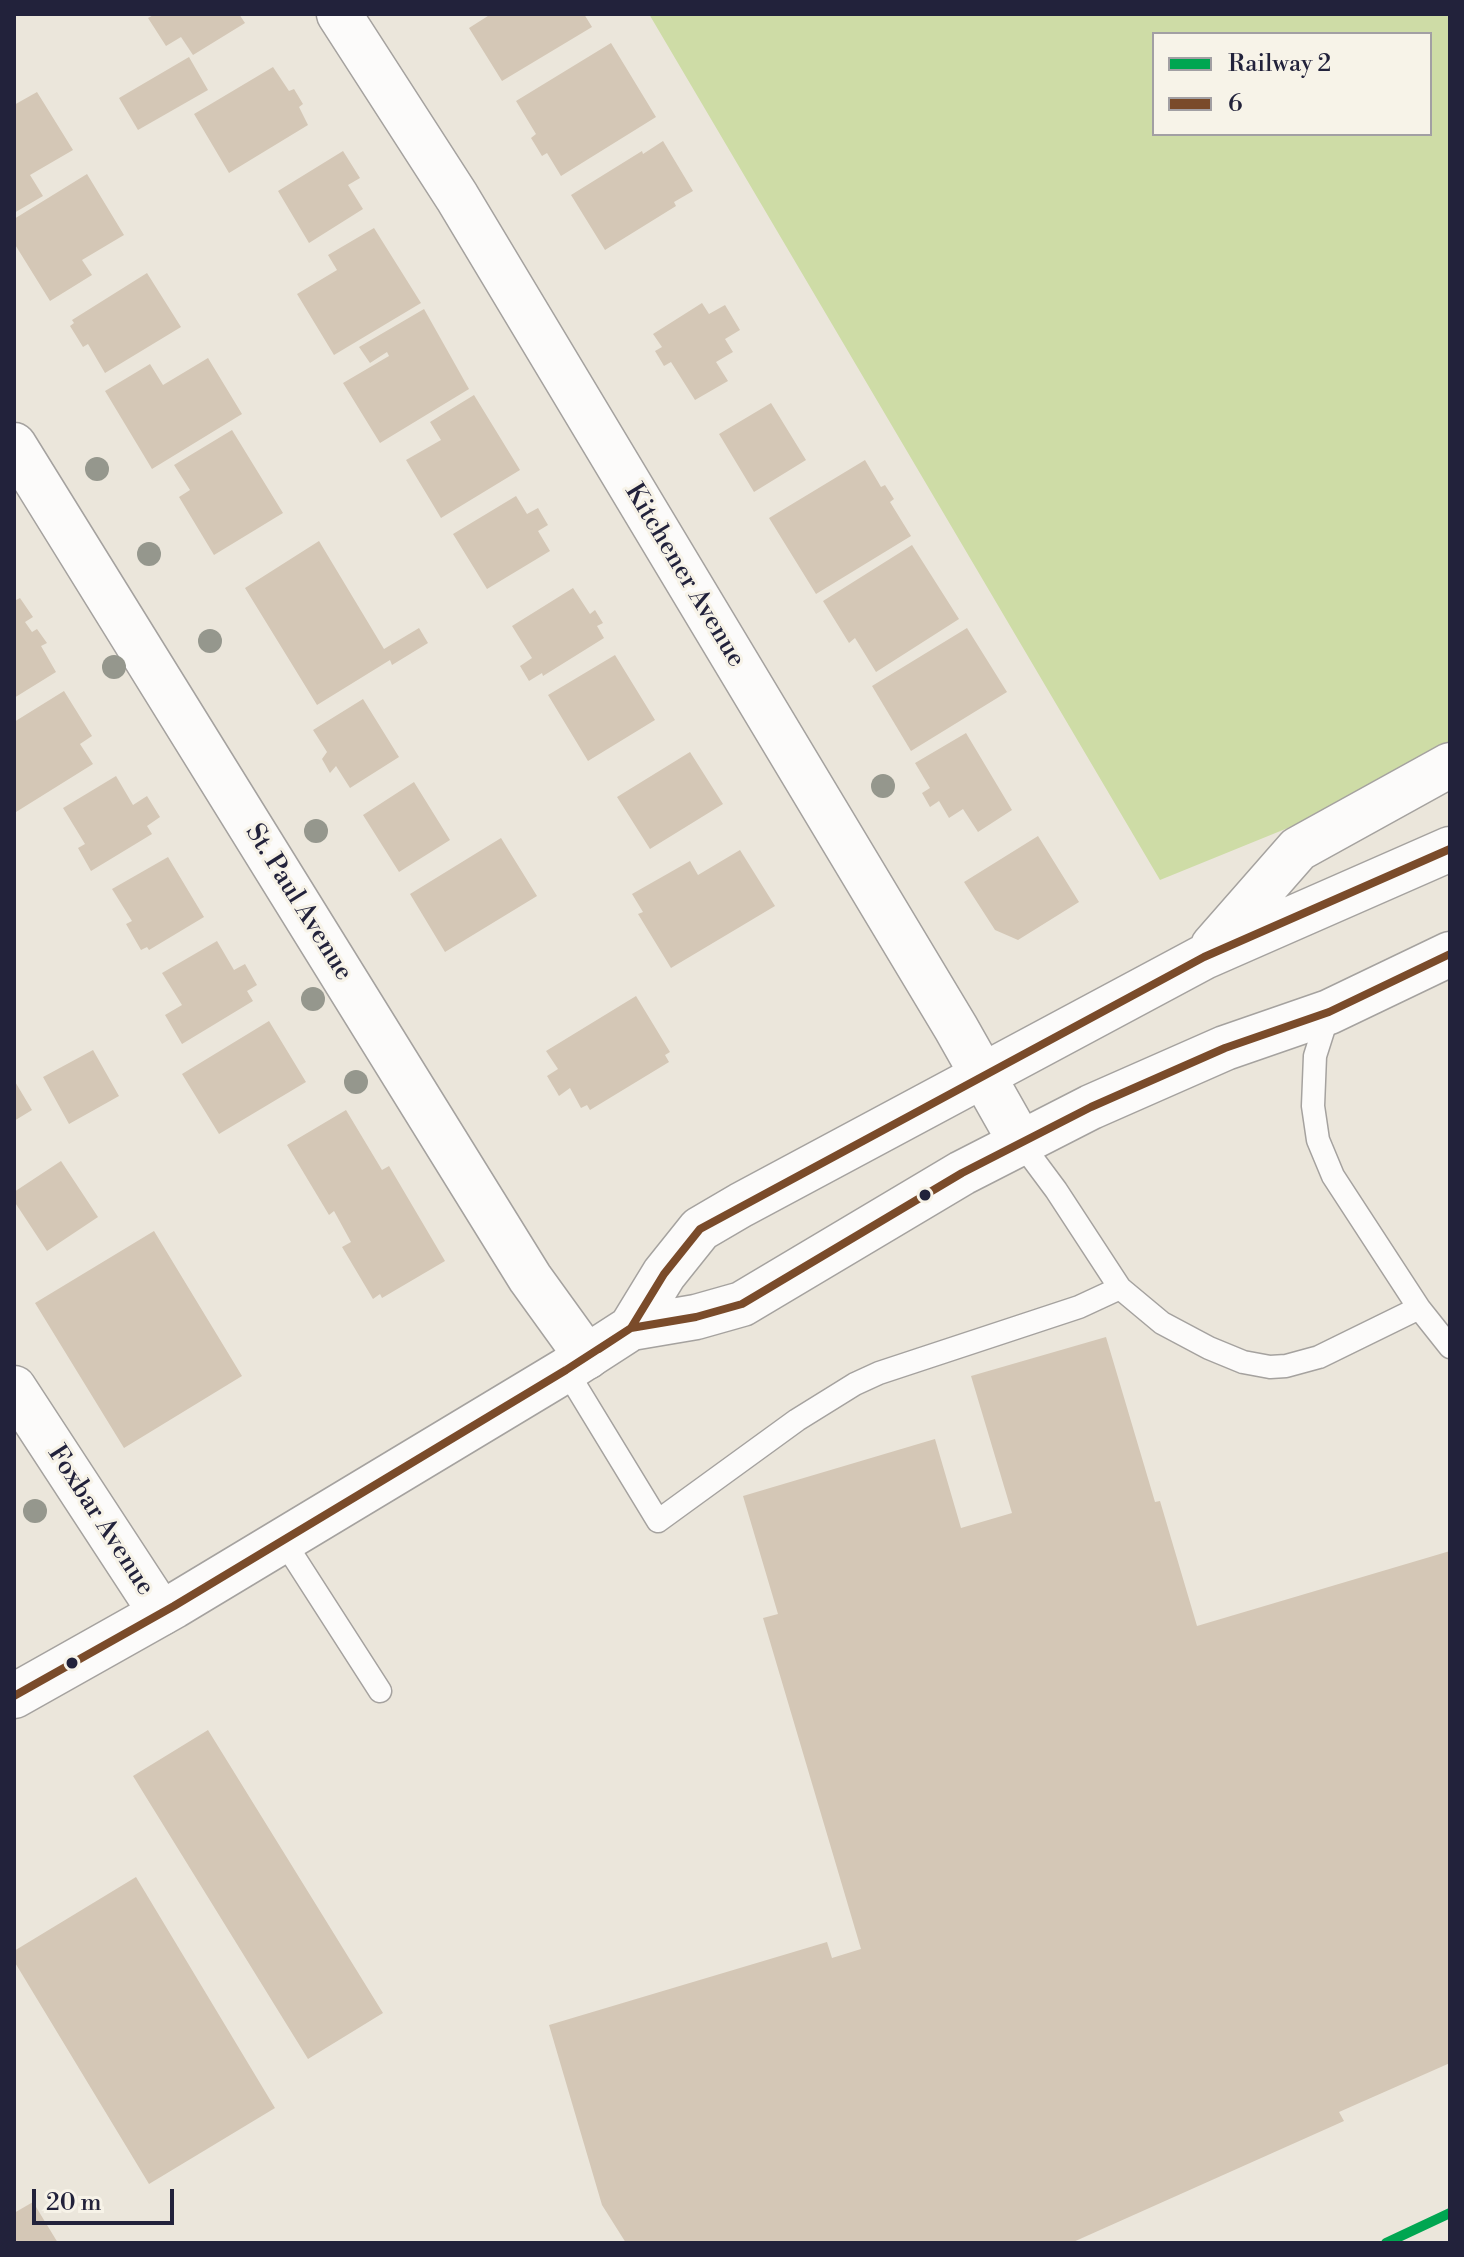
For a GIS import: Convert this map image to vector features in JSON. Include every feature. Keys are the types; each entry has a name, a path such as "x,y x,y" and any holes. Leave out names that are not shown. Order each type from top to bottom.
{"main road":[{"name":"Kitchener Avenue","path":"339,14 457,197 1021,1143"},
{"name":"St. Paul Avenue","path":"14,445 530,1278 576,1364"},
{"path":"1204,957 1298,849 1450,765"},
{"path":"631,1328 664,1274 700,1229 759,1194 1204,957 1450,849"},
{"path":"1329,1012 1450,954"},
{"path":"14,1696 161,1613 631,1328 696,1317 742,1304 962,1173 1108,1098 1210,1054 1450,973"},
{"name":"Foxbar Avenue","path":"14,1388 161,1613"}],"lane":[{"path":"1329,1012 1315,1056 1313,1106 1318,1140 1333,1176 1419,1308 1450,1347"},
{"path":"1021,1143 1056,1190 1120,1288 1162,1323 1209,1348 1243,1362 1270,1367 1286,1366 1319,1357 1419,1308"},
{"path":"576,1364 658,1521 797,1420 855,1384 879,1373 1079,1307 1120,1288"},
{"path":"283,1540 380,1691"}],"green space":[{"path":"649,14 1450,14 1450,762 1160,880"}],"building":[{"path":"155,14 239,14 245,23 193,55 181,37 166,46 148,18"},
{"path":"491,14 584,14 592,27 502,81 469,28"},
{"path":"611,43 656,117 561,176 547,153 542,156 531,138 536,134 516,101"},
{"path":"189,57 208,90 138,130 119,98"},
{"path":"273,67 289,91 294,89 303,104 299,107 308,125 229,173 194,114"},
{"path":"37,92 73,150 30,175 43,196 14,213 14,105"},
{"path":"663,141 693,191 674,202 676,206 605,250 571,195"},
{"path":"343,151 360,178 348,185 363,209 309,243 278,191"},
{"path":"87,174 124,235 82,260 92,275 50,301 14,243 14,219"},
{"path":"374,228 421,303 334,355 297,294 337,270 328,255"},
{"path":"147,273 181,327 105,373 88,344 83,347 70,326 74,323 72,320"},
{"path":"702,303 709,314 725,305 740,330 725,339 733,352 716,362 728,381 695,400 671,362 664,366 655,351 662,347 653,334"},
{"path":"424,309 469,389 380,443 343,383 389,356 387,352 370,363 359,347"},
{"path":"208,358 242,414 152,469 105,391 150,364 163,385"},
{"path":"474,395 520,470 441,518 406,460 441,440 430,422"},
{"path":"771,403 806,460 754,492 719,434"},
{"path":"232,430 283,513 214,555 179,497 190,490 174,465"},
{"path":"865,460 881,487 885,485 894,499 890,502 911,536 816,594 769,518"},
{"path":"516,496 527,514 538,508 548,525 538,531 550,551 487,589 453,534"},
{"path":"319,541 384,649 419,628 428,643 392,665 390,660 317,705 245,588"},
{"path":"912,545 959,619 876,672 855,638 849,643 823,601"},
{"path":"573,588 590,614 595,610 603,623 597,626 604,638 543,676 542,673 529,681 520,666 532,658 512,626"},
{"path":"20,598 33,617 25,622 32,632 37,629 47,643 41,646 56,672 14,698 14,601"},
{"path":"967,628 1007,692 911,751 872,686"},
{"path":"615,655 655,720 588,761 548,695"},
{"path":"64,691 92,736 80,744 93,764 16,812 14,722"},
{"path":"363,699 399,757 350,788 336,766 330,773 322,759 327,752 313,730"},
{"path":"966,733 1012,810 978,832 963,809 949,818 939,801 930,807 922,793 930,788 915,763"},
{"path":"690,752 723,804 650,849 617,797"},
{"path":"116,776 133,805 147,796 160,817 147,826 152,834 91,871 78,848 85,844 63,808"},
{"path":"414,782 450,840 399,872 363,815"},
{"path":"1038,836 1079,902 1018,940 995,930 964,882"},
{"path":"501,838 537,896 445,952 410,894"},
{"path":"740,850 775,906 671,968 638,914 643,912 632,894 690,861 698,875"},
{"path":"168,857 204,917 149,950 147,947 141,950 126,924 132,921 112,889"},
{"path":"217,941 234,970 245,964 257,985 247,991 253,1001 182,1044 165,1015 182,1005 162,973"},
{"path":"636,996 670,1052 665,1055 669,1062 590,1110 587,1105 581,1108 570,1088 559,1096 547,1076 558,1069 546,1051"},
{"path":"269,1021 306,1082 219,1134 182,1074"},
{"path":"93,1050 119,1096 69,1124 43,1077"},
{"path":"14,1080 32,1110 14,1121"},
{"path":"346,1110 382,1170 389,1166 445,1261 382,1298 380,1294 373,1299 342,1247 351,1242 334,1211 329,1215 287,1145"},
{"path":"61,1161 98,1217 47,1251 14,1201 14,1192"},
{"path":"154,1231 242,1376 124,1448 35,1303"},
{"path":"1106,1337 1155,1502 1160,1501 1197,1626 1450,1551 1450,2063 1339,2112 1344,2121 1071,2243 626,2243 602,2205 549,2025 827,1942 832,1958 861,1949 763,1618 778,1614 743,1496 935,1439 961,1528 1012,1513 971,1376"},
{"path":"208,1730 383,2013 308,2059 133,1776"},
{"path":"136,1877 275,2108 149,2184 14,1961 14,1951"},
{"path":"33,2202 58,2243 14,2243 14,2213"}],"rail line":[{"name":"2","path":"1386,2243 1450,2213"}],"transit line":[{"name":"6","path":"14,1696 174,1606 631,1328 664,1274 700,1229 1204,957 1450,849"},
{"name":"6","path":"599,1349 631,1328 696,1317 742,1304 962,1173 1091,1107 1225,1048 1329,1012 1450,954"}]}
